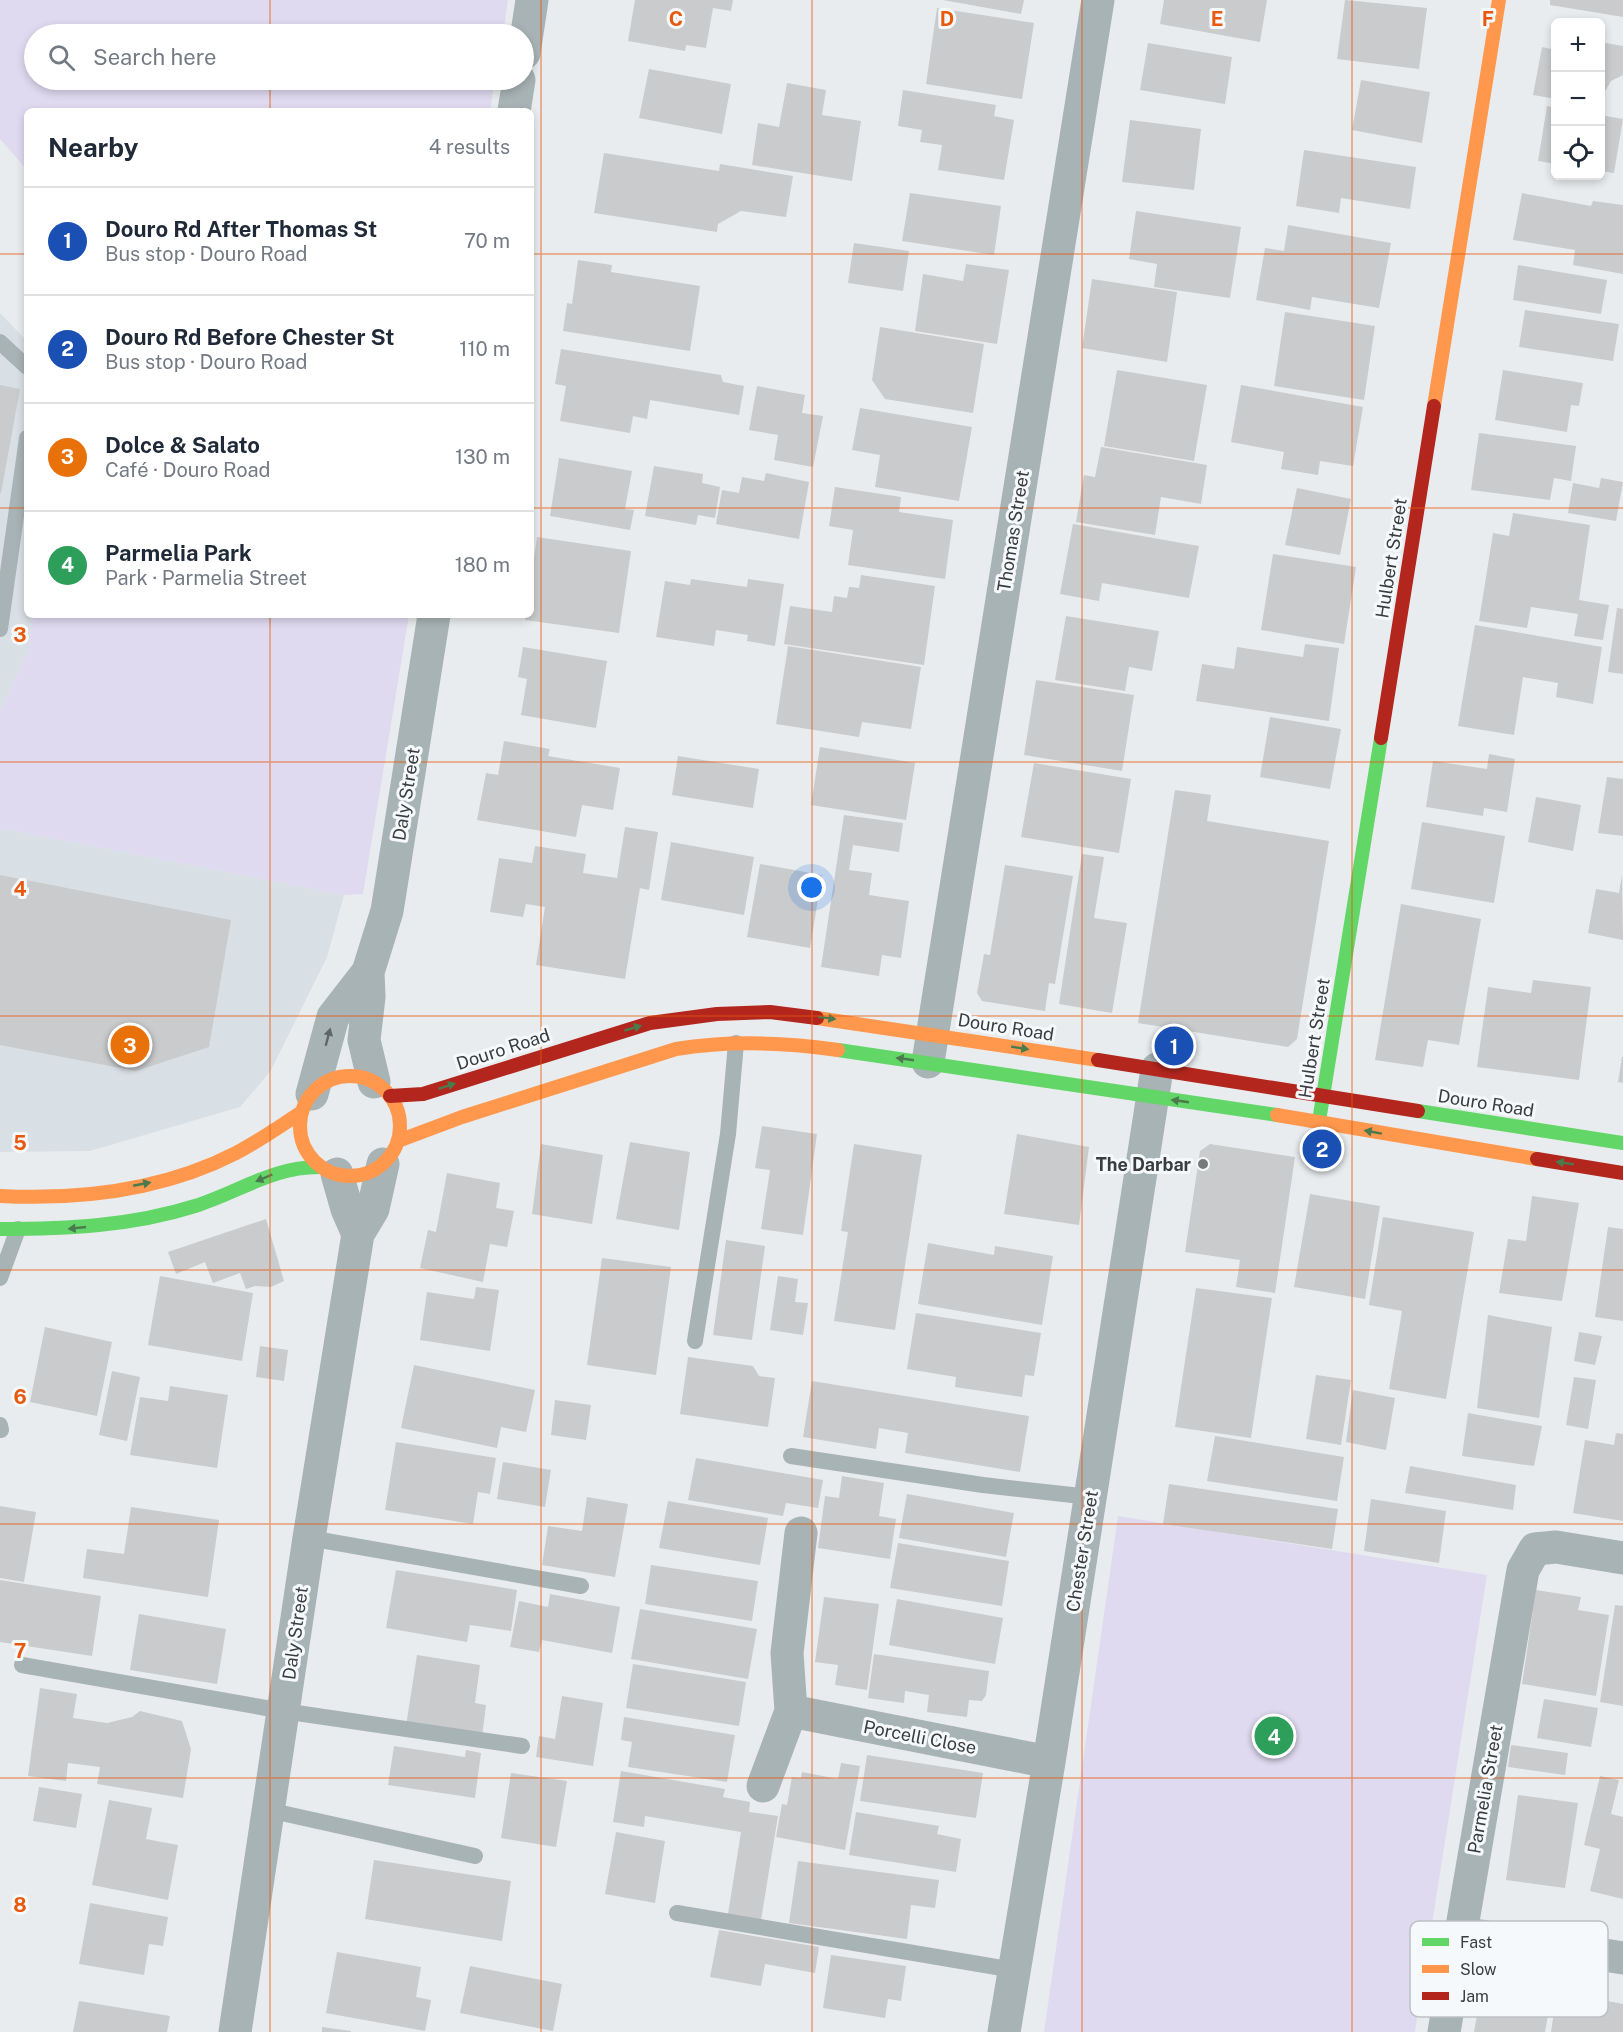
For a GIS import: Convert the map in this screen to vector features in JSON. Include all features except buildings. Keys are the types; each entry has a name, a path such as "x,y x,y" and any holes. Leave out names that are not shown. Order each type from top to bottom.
{"street":[{"path":"528,24 532,0"},
{"name":"Thomas Street","path":"930,1048 1098,0"},
{"name":"Hulbert Street","path":"1319,1122 1498,0"},
{"path":"514,108 517,90"},
{"name":"Daly Street","path":"382,1089 364,1040 369,997 368,972 387,911 435,618"},
{"name":"Daly Street","path":"307,1103 333,1017 368,972"},
{"name":"Douro Road","path":"382,1089 423,1094 650,1023 717,1014 770,1012 930,1048 1155,1083 1319,1122 1623,1173"},
{"name":"Douro Road","path":"390,1152 462,1117 676,1049 711,1043 768,1042 824,1048 930,1048 1155,1083 1323,1095 1623,1143"},
{"path":"0,1196 43,1197 93,1193 190,1173 249,1147 307,1103 326,1083 341,1077 358,1077 382,1089 398,1110 400,1125 390,1152 369,1172 353,1176 329,1170 293,1168 267,1176 228,1195 154,1216 77,1229 0,1229"},
{"name":"Chester Street","path":"1004,2032 1049,1762 1155,1083"},
{"path":"307,1103 303,1142 310,1156 329,1170 358,1234"},
{"name":"Daly Street","path":"235,2032 309,1538 358,1234 373,1209 390,1152"},
{"path":"763,1786 791,1711 787,1653 801,1533"},
{"name":"Parmelia Street","path":"1463,1921 1523,1570 1535,1550 1556,1547 1623,1558"},
{"name":"Porcelli Close","path":"791,1711 1049,1762"},
{"path":"1608,1956 1623,1958"},
{"name":"Parmelia Street","path":"1444,2032 1447,2017"}],"lane":[{"path":"0,342 24,364"},
{"path":"0,629 24,459"},
{"path":"695,1341 728,1134 736,1043"},
{"path":"0,1278 18,1229"},
{"path":"791,1456 1006,1488 1090,1497"},
{"path":"309,1538 581,1586"},
{"path":"22,1665 283,1711 522,1746"},
{"path":"268,1810 475,1856"},
{"path":"677,1913 1014,1970"}],"shaded area":[{"path":"0,0 508,0 504,24 24,24 24,90 493,90 490,108 24,108 24,167 0,139"},
{"path":"0,313 24,338 24,618 32,618 29,650 0,712"},
{"path":"32,618 409,618 363,894 344,895 0,828 0,712 29,650"},
{"path":"0,828 344,895 327,957 270,1072 240,1107 90,1151 0,1152"},
{"path":"1118,1516 1487,1575 1432,1921 1410,1921 1410,2017 1417,2017 1415,2032 1044,2032"}],"traffic: fast":[{"path":"1320,1115 1381,738"},
{"path":"838,1050 1277,1115"},
{"path":"1418,1111 1623,1143"},
{"path":"0,1229 74,1227 147,1218 195,1206 272,1175 321,1167"}],"traffic: slow":[{"path":"1434,406 1499,0"},
{"path":"817,1018 1098,1060"},
{"path":"398,1141 462,1117 676,1049 717,1044 757,1043 838,1050"},
{"path":"350,1076 369,1080 385,1091 396,1107 400,1126 396,1145 385,1161 369,1172 350,1176 331,1172 315,1161 304,1145 300,1126 304,1107 315,1091 331,1080 350,1076"},
{"path":"0,1196 91,1194 151,1184 180,1176 236,1153 302,1112"},
{"path":"1277,1115 1537,1159"}],"traffic: jam":[{"path":"1381,738 1434,406"},
{"path":"390,1096 423,1094 650,1023 717,1014 770,1012 817,1018"},
{"path":"1098,1060 1418,1111"},
{"path":"1537,1159 1623,1173"}],"place":[{"name":"Dolce & Salato","path":"130,1045"},
{"name":"Douro Rd After Thomas St","path":"1174,1046"},
{"name":"Douro Rd Before Chester St","path":"1322,1149"},
{"name":"The Darbar","path":"1203,1164"},
{"name":"Parmelia Park","path":"1274,1736"}]}
